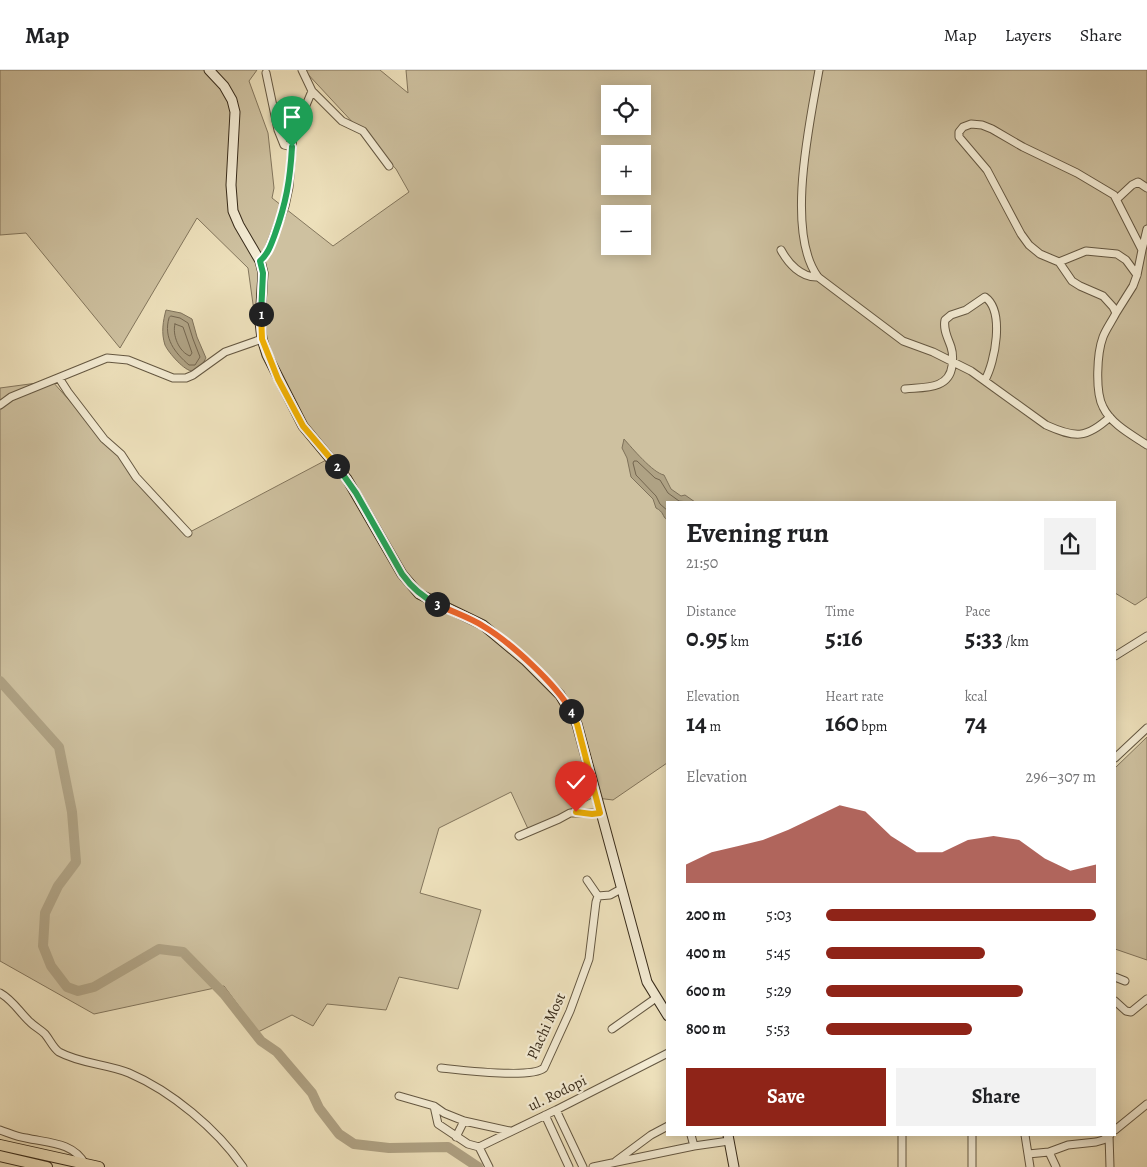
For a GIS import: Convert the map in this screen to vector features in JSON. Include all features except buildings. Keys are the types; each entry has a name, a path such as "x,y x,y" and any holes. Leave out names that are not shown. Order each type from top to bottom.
{"main road":[{"path":"0,1145 98,1167"},
{"path":"0,1156 47,1167"}],"street":[{"path":"208,70 224,86 232,100 235,112 231,185 233,211 260,261 263,273 260,322 262,339 278,379 303,426 347,478 402,574 411,586 426,599 472,620 494,634 526,661 560,695 568,707 577,724 647,982 666,1013"},
{"path":"302,70 312,92 342,122 363,131 389,166"},
{"path":"819,70 809,125 802,191 802,222 806,249 813,270 818,277 849,298 903,341 952,362 985,380 1032,416 1059,431 1083,434 1091,432 1110,417"},
{"path":"266,73 278,130 284,145 292,147"},
{"path":"260,261 268,251 285,206 296,127 312,92"},
{"path":"1116,313 1103,296 1080,286 1072,280 1059,262 1040,254 1025,240 987,170 959,137 959,132 971,124 982,125 992,129 1114,195 1142,250"},
{"path":"1117,199 1138,182 1147,188"},
{"path":"1147,229 1137,275 1125,301 1103,336 1099,367 1099,396 1103,407 1110,417 1131,435 1147,445"},
{"path":"780,250 797,270 811,277 818,277"},
{"path":"1059,262 1086,252 1117,254 1126,260 1137,275"},
{"path":"905,389 935,386 950,376 952,351 945,329 946,320 951,315 987,297 994,310 996,322 994,353 990,371 985,380"},
{"path":"0,405 11,397 107,358 128,360 173,378 186,378 225,352 262,339"},
{"path":"60,378 68,392 104,439 120,454 136,477 188,533"},
{"path":"1116,655 1147,636"},
{"path":"1116,757 1147,728"},
{"path":"519,836 570,813 600,813"},
{"path":"587,880 598,896 610,895 621,889"},
{"name":"Plachi Most","path":"442,1068 494,1074 536,1072 544,1068 570,1011 590,959 598,896"},
{"path":"1116,977 1125,980"},
{"path":"0,994 7,997 42,1032 54,1048 60,1052 80,1060 128,1073 180,1103 199,1118 229,1149 243,1167"},
{"path":"612,1029 656,998"},
{"path":"1116,1002 1126,1011 1131,1012 1147,999"},
{"name":"ul. Rodopi","path":"479,1147 666,1054"},
{"path":"399,1096 434,1106 444,1113 464,1121 510,1131"},
{"path":"1116,1129 1147,1104"},
{"path":"434,1106 438,1124 468,1144 479,1147 489,1167"},
{"path":"556,1110 583,1167"},
{"path":"545,1115 569,1167"},
{"path":"456,1137 464,1121"},
{"path":"615,1162 651,1135 666,1127"},
{"path":"0,1130 73,1150 85,1164"},
{"path":"691,1136 694,1146"},
{"path":"902,1136 902,1167"},
{"path":"972,1136 972,1167"},
{"path":"1025,1136 1030,1167"},
{"path":"1028,1154 1049,1152 1068,1145 1103,1140 1108,1136"},
{"path":"1109,1136 1110,1167"},
{"path":"593,1167 729,1138 734,1167"},
{"path":"1049,1152 1056,1167"}],"shaded area":[{"path":"0,70 257,70 249,81 268,133 274,188 272,198 333,246 409,192 396,169 304,70 380,70 408,93 406,70 1147,70 1147,597 1135,605 1116,594 1116,501 666,501 666,764 613,800 597,798 581,742 592,798 529,831 511,792 439,828 420,893 481,910 458,989 399,977 386,1010 327,1004 313,1026 292,1015 258,1032 224,986 94,1014 0,961 0,388 52,381 188,533 330,458 303,426 258,340 248,268 197,218 120,348 26,233 0,235"},
{"path":"1147,737 1147,960 1116,949 1116,767"}],"water":[{"path":"166,310 181,313 192,319 206,358 198,369 193,371 181,365 165,345 163,327"},
{"path":"624,439 654,470 664,475 671,489 694,501 666,501 666,519 656,508 653,499 631,477 627,458 622,448"}],"waterway":[{"path":"0,681 59,747 72,812 76,862 58,886 45,913 43,946 51,966 67,987 78,991 94,987 159,949 183,952 224,994 261,1041 277,1052 312,1093 319,1108 339,1134 354,1144 389,1148 448,1147 478,1167"}],"route":[{"path":"292,147 289,187 285,206 268,251 260,261 263,273 260,322 262,339 267,355 303,426 347,478 402,574 411,586 426,599 472,620 494,634 550,684 573,714 600,813 576,812"}]}
